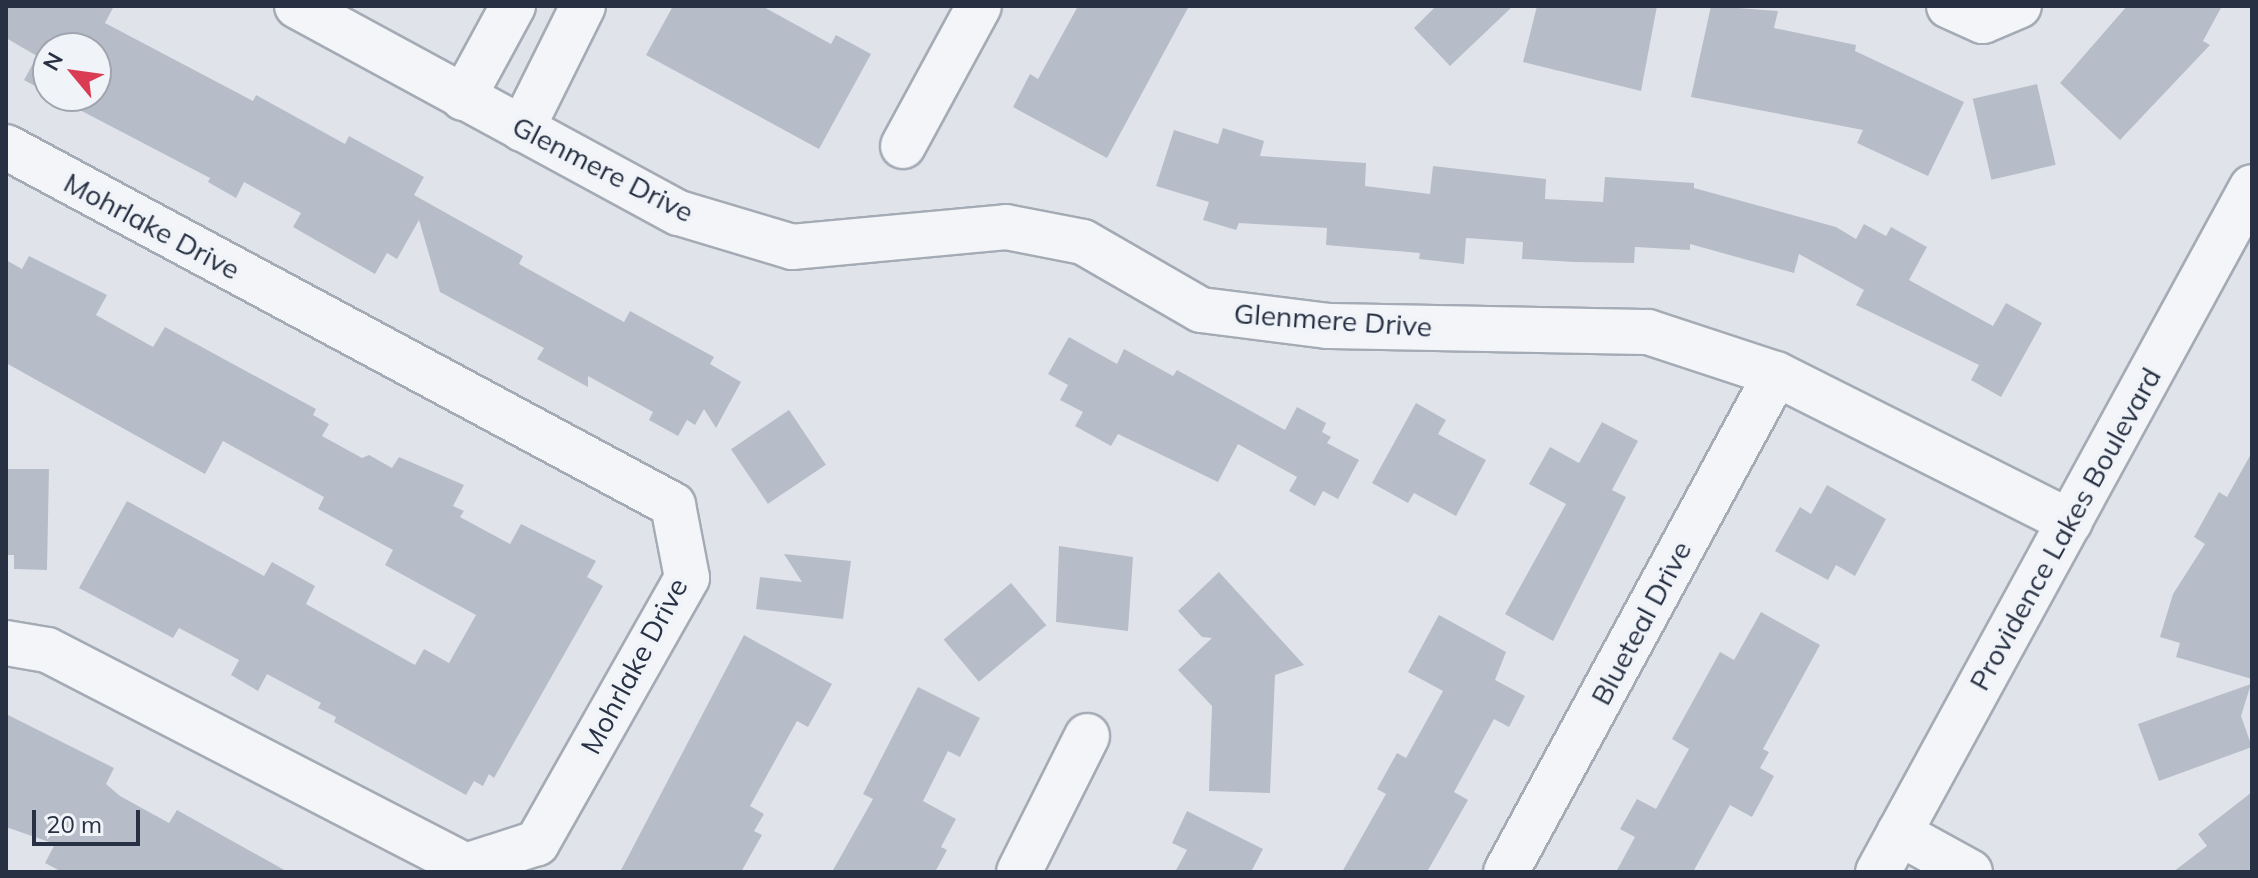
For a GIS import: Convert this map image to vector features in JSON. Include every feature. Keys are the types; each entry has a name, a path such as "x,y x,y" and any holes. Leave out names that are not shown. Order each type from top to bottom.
{"street":[{"name":"Glenmere Drive","path":"297,6 679,213 792,247 1006,227 1083,242 1201,310 1327,326 1648,332 1776,374 2070,522"},
{"path":"463,98 513,6"},
{"path":"1949,6 1983,21 2019,6"},
{"path":"522,129 582,7"},
{"path":"903,146 962,12"},
{"name":"Mohrlake Drive","path":"6,147 673,505 687,578 537,843 466,866 47,650 6,643"},
{"name":"Providence Lakes Boulevard","path":"1878,872 2252,187"},
{"name":"Blueteal Drive","path":"1506,872 1776,374"},
{"path":"1019,872 1087,736"},
{"path":"1899,833 1970,872"}],"building":[{"path":"6,6 114,6 105,23 253,101 256,95 345,144 349,136 424,177 414,195 523,256 519,264 624,322 630,311 714,357 710,364 741,382 716,428 704,409 695,425 687,420 678,436 649,420 653,412 588,376 588,387 537,359 544,348 440,292 419,220 397,259 387,253 375,274 293,227 301,213 244,182 236,198 208,182 210,178 84,112 112,112 112,32 32,32 32,53 6,38"},
{"path":"673,6 762,6 831,44 836,35 871,54 819,149 646,55"},
{"path":"1078,6 1189,6 1107,158 1013,107 1030,74 1038,79"},
{"path":"1436,6 1513,6 1450,66 1414,28"},
{"path":"1537,6 1657,6 1641,91 1523,62"},
{"path":"1711,6 1778,11 1774,28 1856,45 1855,51 1964,102 1928,176 1857,143 1863,130 1691,97"},
{"path":"2127,6 2222,6 2203,41 2210,45 2120,140 2060,83"},
{"path":"32,65 32,84 24,80"},
{"path":"2037,84 2056,165 1991,180 1973,99"},
{"path":"1223,128 1264,141 1260,156 1366,163 1365,186 1430,194 1433,166 1546,179 1545,199 1603,202 1605,177 1694,183 1694,188 1836,227 1856,239 1864,224 1886,236 1891,227 1927,247 1909,280 1993,326 2006,303 2042,323 2001,397 1971,380 1979,365 1856,305 1864,290 1799,254 1794,273 1690,244 1690,250 1635,247 1634,263 1574,262 1522,259 1523,242 1466,238 1464,264 1419,259 1420,253 1326,245 1327,228 1239,223 1236,230 1203,220 1209,202 1156,186 1174,130 1218,144"},
{"path":"29,256 107,295 96,315 153,347 165,327 316,409 313,415 329,424 322,436 362,458 369,455 392,468 399,457 464,485 453,506 464,511 460,517 510,544 521,524 596,561 587,577 603,586 494,778 489,774 483,786 474,781 466,795 334,722 336,717 318,708 321,703 267,674 258,691 231,675 239,660 179,628 173,638 79,588 127,501 264,576 272,562 315,586 306,604 415,665 424,649 449,663 476,615 385,565 393,550 318,509 324,497 223,441 205,474 6,363 6,260 22,269"},
{"path":"1069,337 1117,364 1124,349 1173,376 1177,370 1285,430 1297,407 1326,423 1322,432 1331,437 1327,443 1359,460 1338,499 1323,491 1315,506 1289,491 1297,477 1238,444 1218,482 1118,434 1111,446 1075,426 1083,412 1060,400 1068,385 1048,374"},
{"path":"1416,403 1446,420 1438,434 1486,460 1456,516 1414,493 1408,503 1372,483"},
{"path":"789,410 826,465 768,504 731,449"},
{"path":"1602,422 1638,441 1612,490 1626,497 1553,641 1505,614 1566,504 1529,484 1550,447 1579,463"},
{"path":"2252,452 2252,679 2176,657 2180,643 2160,637 2173,594 2205,544 2194,537 2219,492 2227,497"},
{"path":"6,469 49,469 47,570 14,569 14,555 6,555"},
{"path":"1827,485 1886,519 1855,576 1836,565 1828,580 1775,551 1800,507 1811,514"},
{"path":"1059,546 1133,557 1128,631 1056,622"},
{"path":"784,554 851,561 843,619 756,609 760,577 802,582"},
{"path":"1219,572 1304,665 1275,675 1270,793 1209,791 1212,706 1178,670 1212,638 1202,637 1178,611"},
{"path":"1011,583 1046,625 979,682 944,640"},
{"path":"1761,612 1820,645 1763,749 1769,752 1760,768 1774,776 1752,817 1730,805 1693,872 1616,872 1635,837 1620,829 1637,799 1656,809 1689,749 1672,739 1720,652 1734,660"},
{"path":"1439,615 1506,652 1495,680 1525,696 1509,727 1494,719 1454,792 1468,800 1427,872 1342,872 1386,794 1377,789 1397,753 1406,758 1443,691 1408,672"},
{"path":"744,635 832,684 808,727 797,721 750,806 764,814 754,831 762,835 741,872 620,872"},
{"path":"2251,684 2241,716 2252,747 2159,781 2138,724"},
{"path":"918,687 980,718 960,757 948,751 923,801 956,819 941,847 947,850 935,872 832,872 873,799 863,794"},
{"path":"6,714 114,768 106,784 120,796 169,823 177,810 288,872 62,872 45,863 55,844 6,827"},
{"path":"2252,792 2252,872 2173,872 2207,846 2198,834"},
{"path":"1187,811 1263,849 1251,872 1175,872 1187,850 1172,843"}]}
